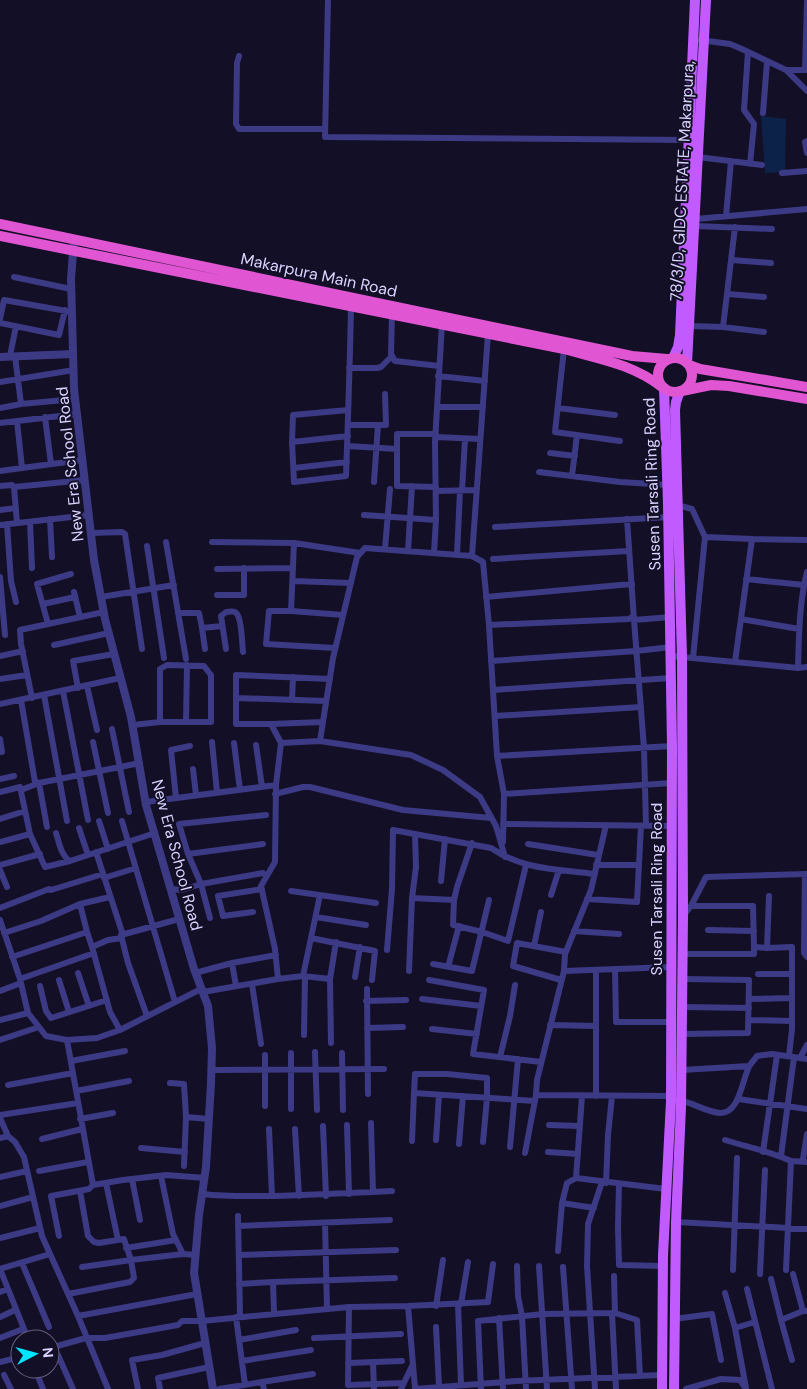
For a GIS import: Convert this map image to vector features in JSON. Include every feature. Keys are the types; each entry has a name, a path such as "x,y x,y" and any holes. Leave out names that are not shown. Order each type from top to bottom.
{"highway":[{"name":"Makarpura Main Road","path":"0,224 632,356 670,359"},
{"name":"Makarpura Main Road","path":"0,236 564,349 628,366 648,376 663,387"},
{"path":"807,388 700,369 683,360 670,359 660,366 658,372 659,382 671,392 712,385 807,399"},
{"path":"681,391 686,388 691,378 692,373 688,364"}],"main road":[{"name":"78/3/D, GIDC ESTATE, Makarpura,","path":"670,359 678,347 680,335 695,0"},
{"name":"78/3/D, GIDC ESTATE, Makarpura,","path":"688,364 706,0"},
{"name":"Susen Tarsali Ring Road","path":"663,387 668,485 671,617 675,653 671,678 671,1022 676,1222 674,1389"},
{"name":"Susen Tarsali Ring Road","path":"662,1389 666,1189 674,1098 682,1070 683,916 675,653 677,506 675,405 681,391"}],"street":[{"path":"328,0 325,138 689,140"},
{"path":"786,70 806,70 807,2"},
{"path":"693,38 730,44 748,52 786,70 807,91"},
{"path":"748,52 744,110 754,124 750,164"},
{"path":"239,56 237,63 236,124 239,129 325,129"},
{"path":"764,113 767,62"},
{"path":"807,141 807,153"},
{"path":"698,157 762,165"},
{"path":"726,216 731,161"},
{"path":"782,173 807,171"},
{"path":"695,222 726,216 807,209"},
{"path":"695,222 772,229"},
{"path":"723,326 735,227"},
{"name":"New Era School Road","path":"74,239 68,311 73,354 75,399 94,560 109,634 133,725 146,802 195,973 208,1006 212,1048 209,1118 204,1194 199,1215 194,1274 214,1389"},
{"path":"732,260 771,263"},
{"path":"14,277 71,289"},
{"path":"728,294 764,297"},
{"path":"0,319 4,300 68,311 59,335 0,323"},
{"path":"348,410 293,415 294,482 346,476 348,436 351,306"},
{"path":"392,314 391,354 395,361 439,366"},
{"path":"434,553 437,489 438,376 442,324"},
{"path":"16,326 13,356 21,404"},
{"path":"690,326 723,326 764,332"},
{"path":"472,556 488,334"},
{"path":"564,349 555,432 620,441"},
{"path":"0,357 73,354"},
{"path":"349,368 380,368 392,356"},
{"path":"0,382 74,370"},
{"path":"438,376 484,381"},
{"path":"348,424 386,425 385,394"},
{"path":"0,408 75,399"},
{"path":"437,406 482,407"},
{"path":"558,408 615,415"},
{"path":"0,422 77,414"},
{"path":"45,418 51,464"},
{"path":"17,421 22,468"},
{"path":"374,482 378,425"},
{"path":"476,490 461,491 397,486 397,434 480,439"},
{"path":"572,476 577,435"},
{"path":"292,442 348,436"},
{"path":"457,555 465,439"},
{"path":"347,446 397,449"},
{"path":"550,453 575,456"},
{"path":"0,471 82,460"},
{"path":"294,468 347,462"},
{"path":"539,472 620,482 668,485"},
{"path":"0,486 12,485 14,488 85,480"},
{"path":"408,551 412,486"},
{"path":"14,488 17,523"},
{"path":"385,549 390,489"},
{"path":"677,506 692,509 705,537 693,658"},
{"path":"0,510 16,508"},
{"path":"16,602 3,525 89,515"},
{"path":"364,515 436,520"},
{"path":"495,527 669,517"},
{"path":"50,519 52,557"},
{"path":"587,899 637,902 643,826 644,748 627,519"},
{"path":"30,522 32,568"},
{"path":"91,533 122,532 125,534 142,649"},
{"path":"705,537 807,540"},
{"path":"735,662 752,539"},
{"path":"166,542 186,662 186,722"},
{"path":"212,542 294,543 360,553"},
{"path":"291,611 294,543"},
{"path":"147,546 164,658"},
{"path":"320,741 335,648 357,556 365,548 472,556 483,562 498,756 504,794 505,857"},
{"path":"493,559 628,551"},
{"path":"217,568 293,568"},
{"path":"217,595 244,594 244,568"},
{"path":"798,668 799,629 807,572"},
{"path":"48,624 37,584 71,574"},
{"path":"0,577 5,635"},
{"path":"746,579 804,585"},
{"path":"293,581 351,583"},
{"path":"486,596 632,584"},
{"path":"101,597 174,585"},
{"path":"43,604 74,595 80,617"},
{"path":"335,648 266,644 269,611 343,615"},
{"path":"32,698 22,651 20,630 104,612"},
{"path":"226,649 222,616 223,613 232,612 237,613 243,652"},
{"path":"178,613 199,613 205,649"},
{"path":"489,626 630,619 632,617 634,620 671,617"},
{"path":"741,619 799,629"},
{"path":"202,628 222,626"},
{"path":"54,645 109,634"},
{"path":"0,656 22,651"},
{"path":"491,661 636,651 675,653 693,658 798,668 807,667"},
{"path":"78,688 73,662 114,654"},
{"path":"133,725 160,722 211,722 212,675 204,666 186,662 167,665 160,669 160,722"},
{"path":"0,679 28,675"},
{"path":"323,722 236,724 236,675 330,679"},
{"path":"292,700 293,677"},
{"path":"0,704 120,678"},
{"path":"493,690 671,678"},
{"path":"87,686 97,730"},
{"path":"63,691 88,820"},
{"path":"44,695 67,821"},
{"path":"237,698 326,701"},
{"path":"21,700 35,782 39,783 48,827"},
{"path":"495,716 640,707"},
{"path":"271,724 281,743 276,785 274,862 261,886 276,955 278,979"},
{"path":"112,729 129,812"},
{"path":"0,739 2,747 2,752 0,752"},
{"path":"281,743 320,741 411,755 443,770 480,797 496,826 505,857"},
{"path":"93,742 108,813"},
{"path":"212,742 217,792"},
{"path":"234,743 240,790"},
{"path":"256,745 262,787"},
{"path":"176,798 171,750 190,746"},
{"path":"498,756 672,746"},
{"path":"21,790 39,783 140,763"},
{"path":"194,768 196,795"},
{"path":"0,778 14,776"},
{"path":"504,794 672,783"},
{"path":"146,802 276,785"},
{"path":"0,792 20,787 30,834 45,867 155,833"},
{"path":"276,794 310,787 399,809 491,818"},
{"path":"0,819 25,811"},
{"path":"210,918 201,884 188,854 179,824 266,814"},
{"path":"99,821 108,849"},
{"path":"122,821 175,1002"},
{"path":"503,824 671,826"},
{"path":"525,1153 535,1098 536,1080 564,971 566,952 587,899 606,825"},
{"path":"79,828 88,855"},
{"path":"387,950 392,889 393,830 492,848 505,857 526,865 594,874"},
{"path":"56,832 66,859 70,860"},
{"path":"0,842 30,834"},
{"path":"409,971 412,898 416,867 415,834"},
{"path":"441,881 445,839"},
{"path":"472,843 454,900 453,925 508,941 566,952"},
{"path":"188,854 263,844"},
{"path":"528,844 598,855"},
{"path":"96,852 123,936 128,963 147,1016"},
{"path":"0,865 40,854"},
{"path":"508,941 526,865"},
{"path":"596,865 639,865"},
{"path":"0,908 49,890 136,868"},
{"path":"0,870 7,887"},
{"path":"551,895 560,870"},
{"path":"171,889 182,890 201,884 263,873"},
{"path":"683,916 691,906 706,876 806,874 804,953 807,957"},
{"path":"253,912 223,916 218,896 262,889"},
{"path":"290,891 376,903"},
{"path":"304,1036 304,976 320,895"},
{"path":"767,948 769,896"},
{"path":"3,938 80,904 110,897"},
{"path":"412,898 454,900"},
{"path":"433,964 472,972 489,900"},
{"path":"80,904 106,1000 120,1030"},
{"path":"683,954 754,954 753,906 691,906"},
{"path":"534,946 541,912"},
{"path":"316,917 366,925"},
{"path":"0,991 93,950 108,940 179,919"},
{"path":"0,920 3,938 12,957 28,1013 46,1036 67,1040 97,1038 120,1030 175,1002 202,991 304,976 330,978"},
{"path":"448,967 459,926"},
{"path":"708,930 754,931"},
{"path":"574,931 619,934"},
{"path":"12,957 87,932"},
{"path":"311,938 375,951 372,980"},
{"path":"331,1043 330,978 336,942"},
{"path":"517,943 513,966 561,980"},
{"path":"355,977 360,947"},
{"path":"754,947 792,947 792,1021 798,1058 788,1106 781,1156"},
{"path":"195,973 232,963 276,955"},
{"path":"232,963 236,986"},
{"path":"564,971 671,967"},
{"path":"615,969 616,1022 671,1022"},
{"path":"596,970 596,1096"},
{"path":"78,973 89,1006"},
{"path":"758,974 792,974"},
{"path":"59,980 69,1012"},
{"path":"429,980 484,990 473,1054 541,1062"},
{"path":"682,1034 748,1033 749,1008 749,980 683,980"},
{"path":"252,984 261,1044"},
{"path":"500,1057 515,985"},
{"path":"40,986 46,1011 51,1018 106,1000"},
{"path":"367,989 368,1094"},
{"path":"749,999 792,998"},
{"path":"422,999 482,1006"},
{"path":"366,1001 406,1000"},
{"path":"683,1007 749,1008"},
{"path":"0,1020 28,1013"},
{"path":"748,1020 792,1021"},
{"path":"550,1025 596,1026"},
{"path":"0,1040 39,1027"},
{"path":"367,1028 403,1027"},
{"path":"432,1029 477,1034"},
{"path":"67,1040 93,1185"},
{"path":"798,1058 807,1045"},
{"path":"71,1061 125,1051"},
{"path":"315,1052 317,1110"},
{"path":"290,1053 291,1109"},
{"path":"342,1053 343,1110"},
{"path":"265,1055 265,1106"},
{"path":"414,1093 515,1100 582,1096 674,1098 720,1113 728,1111 738,1099 749,1066 758,1056 776,1055 798,1058"},
{"path":"763,1152 776,1055"},
{"path":"510,1147 518,1059"},
{"path":"682,1070 749,1066"},
{"path":"211,1070 384,1069"},
{"path":"8,1085 73,1073"},
{"path":"412,1141 416,1074 447,1074 487,1078 483,1142"},
{"path":"76,1090 129,1081"},
{"path":"170,1083 184,1084 186,1117 184,1166"},
{"path":"436,1140 439,1095"},
{"path":"459,1144 463,1096"},
{"path":"576,1178 582,1096"},
{"path":"595,1389 589,1314 588,1224 604,1182 612,1096"},
{"path":"738,1099 807,1109"},
{"path":"78,1103 0,1117 8,1136 16,1142 24,1157 40,1228 107,1389"},
{"path":"80,1119 113,1113"},
{"path":"186,1117 209,1118"},
{"path":"371,1123 373,1192"},
{"path":"347,1125 349,1194"},
{"path":"549,1125 580,1126"},
{"path":"323,1126 326,1196"},
{"path":"42,1139 82,1129"},
{"path":"269,1129 272,1196"},
{"path":"295,1129 299,1196"},
{"path":"725,1140 781,1156 791,1161 805,1161 807,1134"},
{"path":"0,1138 8,1136"},
{"path":"141,1148 185,1152"},
{"path":"548,1152 578,1154"},
{"path":"733,1270 737,1158"},
{"path":"786,1270 791,1161"},
{"path":"39,1171 88,1162"},
{"path":"760,1274 765,1170"},
{"path":"0,1177 27,1171"},
{"path":"59,1236 51,1196 89,1190 93,1185 132,1179 160,1176 205,1178"},
{"path":"160,1176 173,1234 183,1254"},
{"path":"558,1251 562,1203 567,1182 576,1178 666,1189"},
{"path":"132,1179 140,1220"},
{"path":"106,1183 118,1240"},
{"path":"619,1184 619,1265 663,1266"},
{"path":"68,1294 132,1281 134,1275 124,1239 99,1243 91,1240 88,1236 80,1191"},
{"path":"204,1194 224,1197 326,1196 392,1191"},
{"path":"0,1206 33,1198"},
{"path":"562,1203 594,1208"},
{"path":"238,1216 238,1317 245,1385"},
{"path":"238,1226 390,1220"},
{"path":"676,1222 807,1229"},
{"path":"325,1223 327,1309"},
{"path":"0,1238 40,1228"},
{"path":"126,1248 176,1240"},
{"path":"239,1255 396,1250"},
{"path":"23,1329 0,1269 50,1254"},
{"path":"82,1267 183,1254 196,1255"},
{"path":"436,1306 443,1260"},
{"path":"459,1386 460,1304 468,1262"},
{"path":"22,1263 49,1327"},
{"path":"60,1345 86,1338 105,1338 178,1325 182,1321 202,1321 349,1307 436,1306 488,1302 493,1264"},
{"path":"517,1266 526,1389"},
{"path":"539,1266 547,1389"},
{"path":"563,1267 572,1389"},
{"path":"781,1320 805,1311 793,1274"},
{"path":"614,1276 616,1389"},
{"path":"239,1284 326,1279 396,1278"},
{"path":"771,1279 792,1360"},
{"path":"273,1282 274,1313"},
{"path":"0,1292 8,1289"},
{"path":"747,1289 772,1389"},
{"path":"725,1293 735,1328 746,1389"},
{"path":"78,1316 197,1294"},
{"path":"408,1306 415,1388 502,1386 525,1381 662,1375"},
{"path":"349,1307 348,1385 374,1387 403,1386 413,1365"},
{"path":"0,1317 15,1310"},
{"path":"481,1386 478,1320 543,1314 614,1314 638,1320 640,1376"},
{"path":"674,1319 712,1314 721,1360"},
{"path":"498,1318 502,1386"},
{"path":"735,1328 755,1322"},
{"path":"436,1327 437,1387"},
{"path":"239,1340 296,1330"},
{"path":"314,1338 401,1334"},
{"path":"138,1389 132,1360 162,1355 205,1343"},
{"path":"242,1361 311,1350"},
{"path":"60,1360 73,1389"},
{"path":"348,1363 402,1361"},
{"path":"373,1362 374,1387"},
{"path":"160,1389 158,1378 210,1367"},
{"path":"220,1389 245,1385 263,1386 313,1374"},
{"path":"4,1375 12,1389"},
{"path":"686,1389 710,1385 721,1379 740,1380 746,1389"}],"water":[{"path":"761,116 786,119 785,172 765,173"}]}
